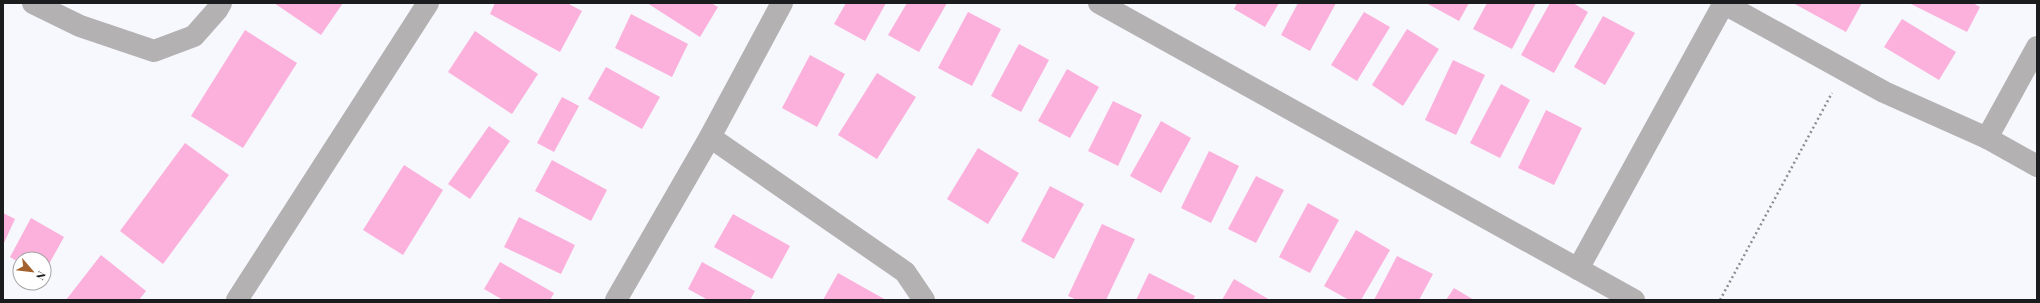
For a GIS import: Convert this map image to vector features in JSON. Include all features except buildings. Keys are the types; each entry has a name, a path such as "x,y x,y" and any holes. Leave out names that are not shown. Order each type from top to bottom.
{"street":[{"path":"33,3 80,26 154,51 194,36 217,10 221,3"},
{"path":"236,300 428,3"},
{"path":"616,300 710,137 782,3"},
{"path":"1099,3 1634,300"},
{"path":"1578,268 1724,3 1884,92 1988,138 2037,166"},
{"path":"1988,138 2037,47"},
{"path":"710,137 905,272 924,300"}],"path":[{"path":"1720,300 1845,70"}]}
